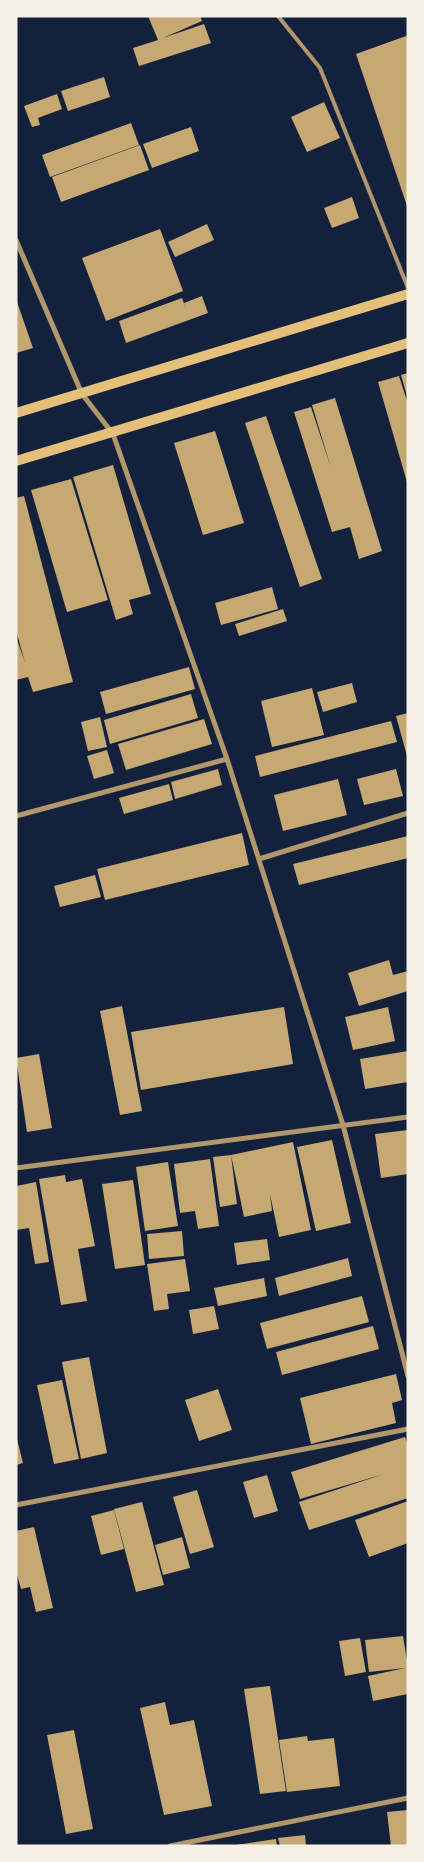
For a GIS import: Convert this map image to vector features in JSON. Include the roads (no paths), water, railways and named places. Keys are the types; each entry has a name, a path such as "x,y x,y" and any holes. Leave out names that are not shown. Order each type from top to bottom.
{"main road":[{"path":"16,413 408,294"},
{"path":"16,462 408,343"}],"street":[{"path":"16,240 82,394 112,434 227,759 343,1125 408,1376"},
{"path":"16,816 227,759"},
{"path":"260,859 408,813"},
{"path":"16,1168 408,1117"},
{"path":"16,1505 408,1429"},
{"path":"170,1846 408,1798"}],"lane":[{"path":"278,16 320,68 408,288"}]}
